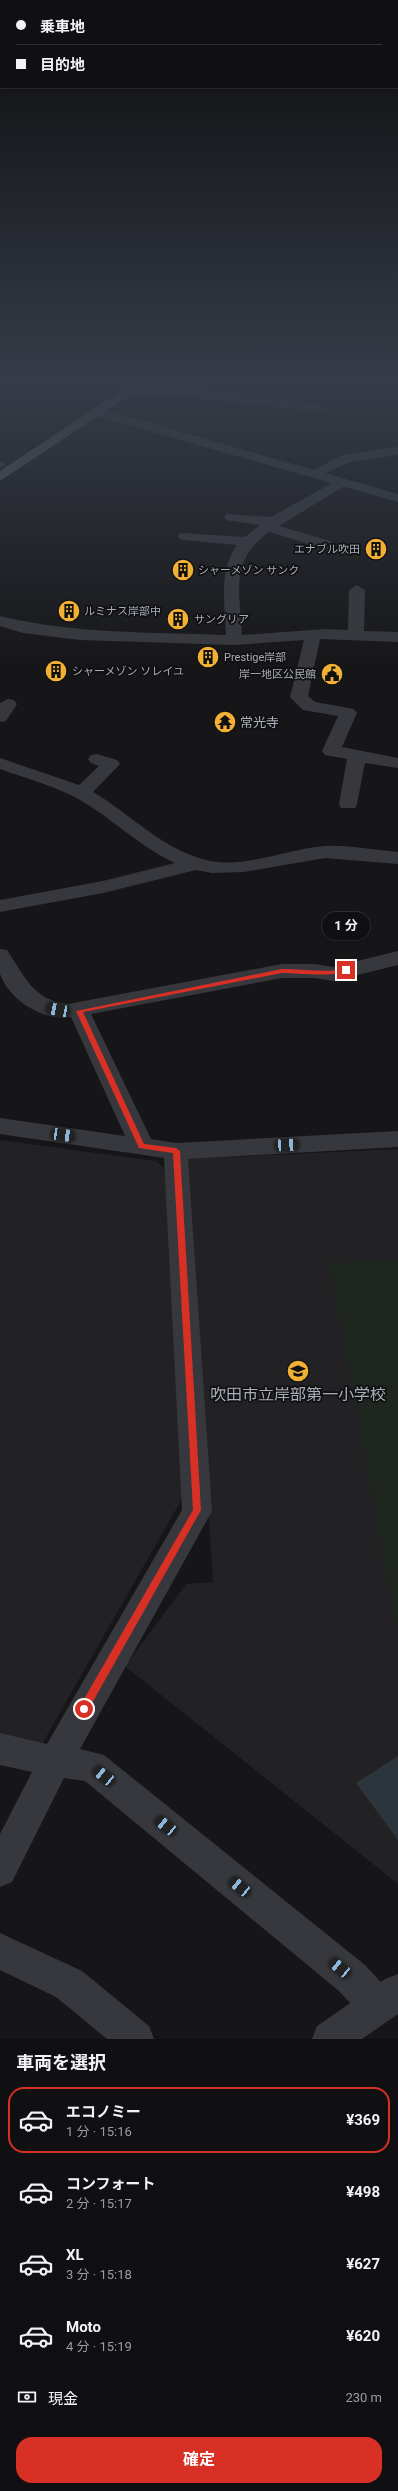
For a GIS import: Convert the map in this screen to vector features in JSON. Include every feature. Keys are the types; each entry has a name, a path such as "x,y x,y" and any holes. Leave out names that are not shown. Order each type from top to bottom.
{"street":[{"path":"328,478 398,498"},
{"path":"234,640 232,568 236,559 248,542 272,524 341,482"},
{"path":"231,517 272,524 325,544"},
{"path":"184,536 248,542"},
{"path":"356,634 357,590"},
{"path":"0,621 23,628 80,636 234,640 356,634 398,637"},
{"path":"313,635 299,697 309,706 348,713 331,751 398,763"},
{"path":"348,804 358,756"},
{"path":"81,794 111,764 97,760"},
{"path":"0,763 81,794 140,834 173,854 195,864 212,867 238,866 326,852 398,858"},
{"path":"0,906 103,887 195,864"},
{"path":"0,956 25,996 31,1001 53,1009 79,1011 282,971 315,971 333,974 398,958"},
{"path":"79,1011 142,1146"},
{"path":"0,1126 176,1151 398,1138"},
{"path":"0,1870 55,1761 197,1510 176,1151"},
{"path":"0,1749 55,1761 92,1766 352,1978 388,1999 330,2039"},
{"path":"0,1951 69,1984 136,2039"}],"shaded area":[{"path":"0,1140 156,1161 167,1171 186,1492 42,1744 0,1735"},
{"name":"吹田市立岸部第一小学校","path":"398,1149 398,1884 125,1666 186,1584 213,1582 185,1159"},
{"path":"398,1259 398,1624 396,1624 329,1263"},
{"path":"398,1756 398,1840 356,1783"}],"place":[{"name":"エナブル吹田","path":"376,549"},
{"name":"シャーメゾン サンク","path":"183,570"},
{"name":"ルミナス岸部中","path":"69,611"},
{"name":"サングリア","path":"178,619"},
{"name":"Prestige岸部","path":"208,657"},
{"name":"シャーメゾン ソレイユ","path":"56,671"},
{"name":"岸一地区公民館","path":"332,674"},
{"name":"常光寺","path":"225,722"},
{"name":"吹田市立岸部第一小学校","path":"298,1371"}],"route":[{"path":"84,1709 112,1657 197,1510 176,1151 142,1146 79,1011 282,971 315,971 333,974 346,970"}]}
